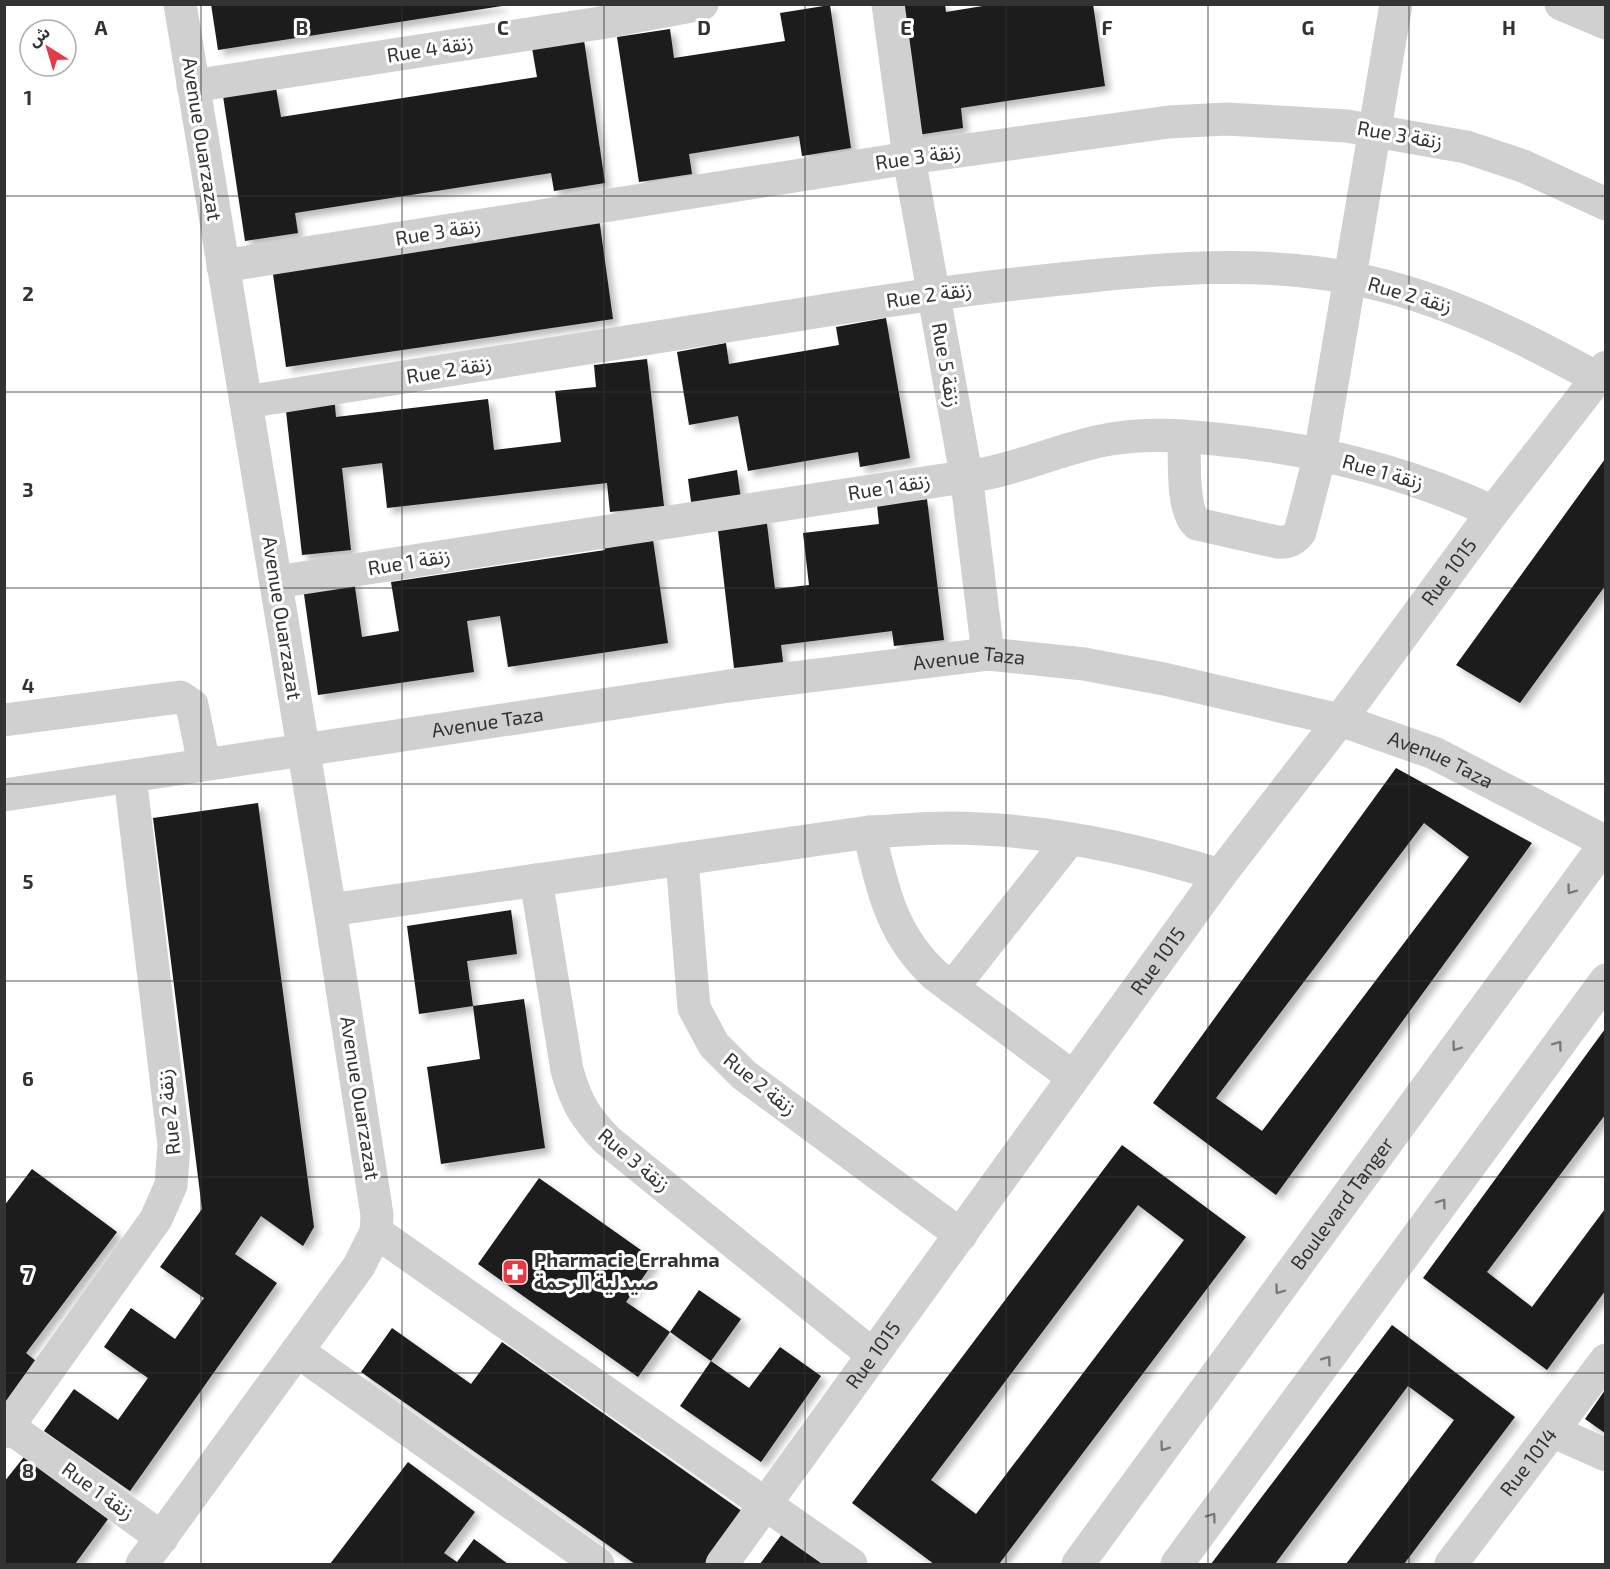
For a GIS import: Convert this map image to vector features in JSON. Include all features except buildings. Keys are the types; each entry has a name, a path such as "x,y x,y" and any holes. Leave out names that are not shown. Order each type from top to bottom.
{"street":[{"name":"Avenue Ouarzazat","path":"180,4 330,910 376,1199 376,1232"},
{"name":"Rue 4 زنقة","path":"193,86 600,23 702,4"},
{"name":"Rue 5 زنقة","path":"888,4 909,158 966,474 988,654"},
{"path":"1184,436 1188,506 1192,519 1203,528 1277,542 1290,541 1300,532 1320,455 1349,278 1377,130 1396,4"},
{"path":"1561,4 1605,23"},
{"name":"Rue 3 زنقة","path":"223,266 909,158 1169,122 1227,119 1288,121 1377,130 1466,147 1523,166 1605,204"},
{"name":"Rue 2 زنقة","path":"246,402 933,293 1108,274 1204,268 1291,270 1349,278 1422,296 1464,311 1601,372"},
{"name":"Rue 1015","path":"722,1564 1220,875 1340,720 1493,512 1601,372"},
{"name":"Rue 1 زنقة","path":"276,582 966,474 1005,470 1059,452 1112,439 1148,435 1240,441 1320,455 1403,476 1455,494 1493,512"},
{"name":"Avenue Taza","path":"4,795 204,764 304,752 729,686 988,654 1107,669 1340,720 1434,753 1481,775 1605,842"},
{"path":"4,720 180,697 192,705 204,764"},
{"name":"Rue 2 زنقة","path":"6,1427 156,1219 171,1185 174,1146 130,777"},
{"path":"330,910 869,832 946,828 1069,840 1137,851 1220,875"},
{"path":"869,832 894,924 918,960 952,988 1074,1077"},
{"path":"952,988 1069,840"},
{"name":"Boulevard Tanger","path":"1078,1564 1605,842"},
{"name":"Rue 2 زنقة","path":"682,859 694,1008 714,1045 744,1075 961,1235"},
{"name":"Rue 3 زنقة","path":"536,880 567,1070 575,1099 588,1120 607,1140 873,1355"},
{"path":"1177,1564 1605,980"},
{"path":"142,1564 359,1266 376,1232 850,1564"},
{"path":"297,1351 598,1564"},
{"name":"Rue 1014","path":"1462,1561 1605,1360"},
{"name":"Rue 1 زنقة","path":"6,1427 162,1538"},
{"path":"1554,1432 1605,1455"}],"place":[{"name":"Pharmacie Errahma صيدلية الرحمة","path":"515,1272"}]}
